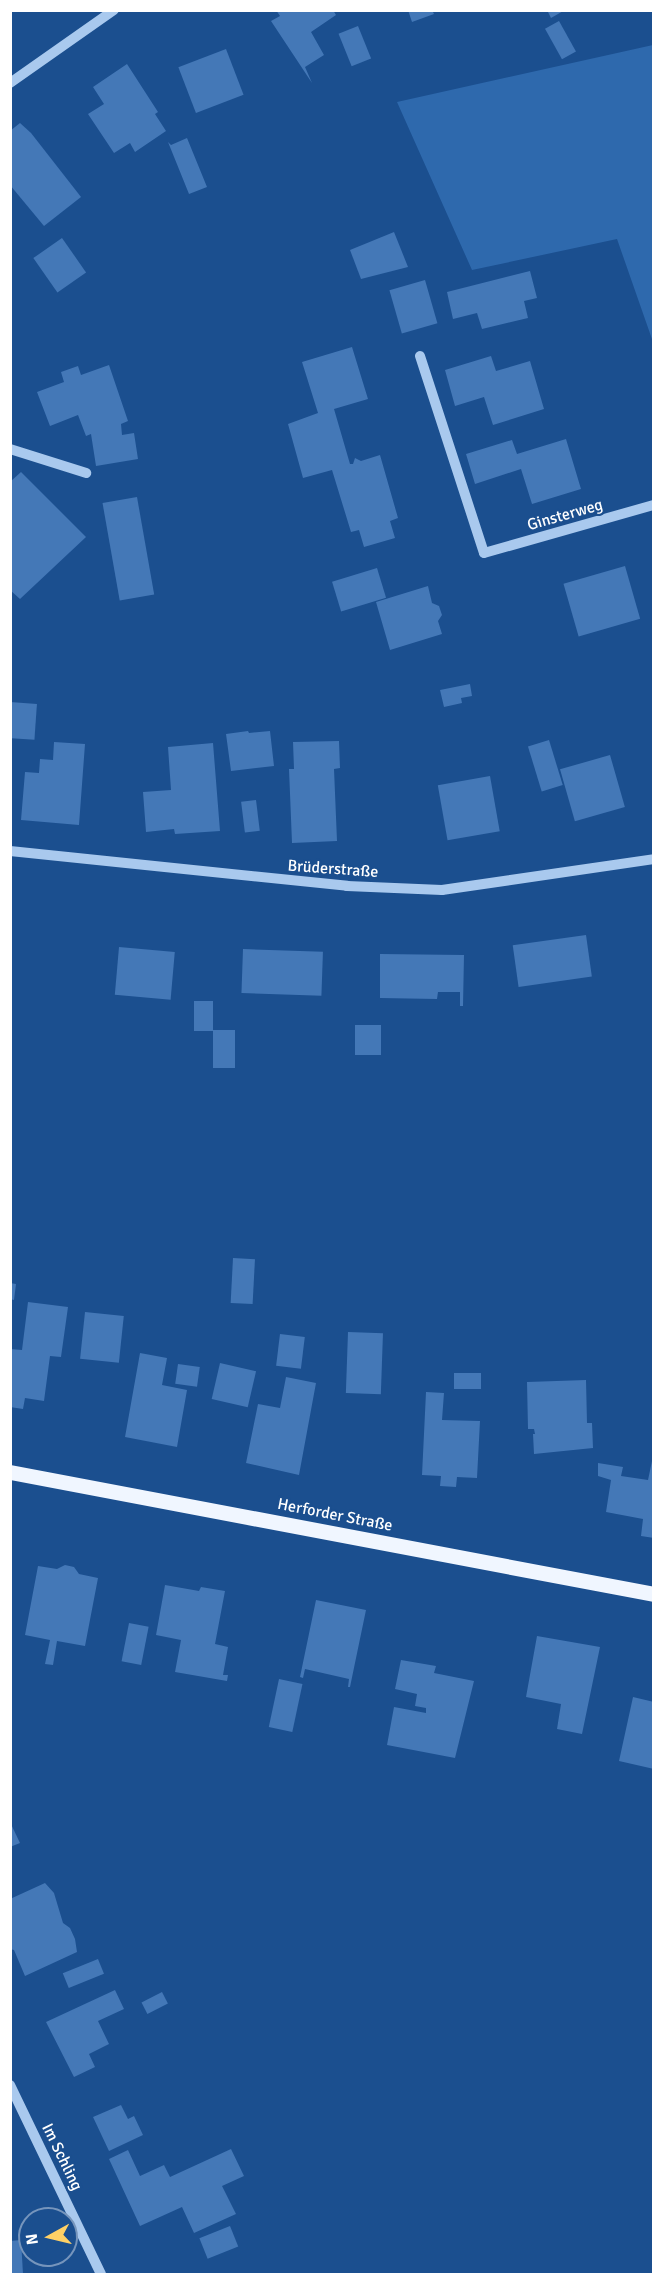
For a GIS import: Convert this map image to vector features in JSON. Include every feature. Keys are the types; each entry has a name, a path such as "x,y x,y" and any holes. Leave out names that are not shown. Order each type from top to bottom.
{"main road":[{"name":"Herforder Straße","path":"10,1472 654,1594"}],"street":[{"path":"10,83 114,10"},
{"name":"Ginsterweg","path":"420,356 484,553 654,505"},
{"path":"10,449 86,473"},
{"name":"Brüderstraße","path":"10,851 347,886 442,890 654,859"},
{"name":"Im Schling","path":"10,2085 101,2274"}],"shaded area":[{"path":"654,45 653,342 617,239 472,270 397,102"}],"building":[{"path":"276,10 333,10 336,15 311,32 324,55 305,67 312,83 271,21 280,16"},
{"path":"408,10 432,10 434,14 412,22"},
{"path":"547,10 565,10 551,18"},
{"path":"559,21 576,52 562,59 545,29"},
{"path":"358,26 371,58 352,66 339,34"},
{"path":"226,49 244,95 196,113 178,67"},
{"path":"127,64 158,112 155,114 166,131 135,152 130,143 114,153 88,114 104,104 93,87"},
{"path":"20,123 31,133 81,197 44,226 10,185 10,131"},
{"path":"187,138 207,187 189,194 168,142 171,145"},
{"path":"394,232 408,267 361,279 350,250"},
{"path":"62,238 86,272 57,292 33,258"},
{"path":"530,271 537,298 524,301 528,318 482,329 477,313 453,319 447,292"},
{"path":"425,280 437,323 402,333 389,290"},
{"path":"352,347 368,399 334,409 350,464 353,464 355,458 361,461 380,455 398,518 390,521 395,538 364,547 359,530 351,532 332,470 303,478 288,424 318,413 302,362"},
{"path":"491,356 496,371 530,361 544,409 493,425 484,397 455,406 445,370"},
{"path":"109,365 128,421 121,424 122,435 134,433 138,459 96,466 91,434 86,436 78,415 50,426 37,392 64,382 61,372 78,366 81,375"},
{"path":"566,439 581,489 532,504 521,469 475,484 466,454 512,440 517,454"},
{"path":"21,472 86,537 20,599 10,590 10,482"},
{"path":"137,497 154,594 120,601 103,503"},
{"path":"625,566 640,619 579,637 563,584"},
{"path":"377,568 386,598 341,611 332,582"},
{"path":"428,586 432,603 439,606 442,615 438,621 442,634 390,650 376,602"},
{"path":"470,684 472,696 461,698 462,703 444,707 440,690"},
{"path":"10,702 37,704 34,740 10,738"},
{"path":"248,731 249,733 270,731 274,766 231,771 226,734"},
{"path":"549,740 563,785 542,791 528,746"},
{"path":"339,741 340,768 334,769 337,841 292,843 289,769 294,769 293,742"},
{"path":"54,742 85,744 79,825 21,820 25,772 39,773 40,759 53,760"},
{"path":"213,743 220,831 175,834 174,829 146,832 143,792 171,790 168,747"},
{"path":"610,755 625,807 575,821 560,769"},
{"path":"490,776 500,831 448,840 438,785"},
{"path":"256,800 260,831 245,833 241,802"},
{"path":"586,935 592,977 519,987 513,945"},
{"path":"119,947 175,952 171,1000 115,995"},
{"path":"243,949 323,952 321,996 241,993"},
{"path":"380,954 464,955 463,1006 460,1006 460,992 438,992 437,999 380,998"},
{"path":"194,1001 213,1001 213,1031 194,1031"},
{"path":"355,1025 381,1025 381,1055 355,1055"},
{"path":"213,1030 235,1030 235,1068 213,1068"},
{"path":"233,1258 255,1259 253,1304 231,1303"},
{"path":"10,1283 16,1284 14,1300 10,1299"},
{"path":"28,1302 68,1307 61,1357 50,1356 44,1401 25,1398 23,1409 10,1407 10,1349 22,1350"},
{"path":"85,1312 124,1316 119,1363 80,1359"},
{"path":"348,1332 383,1333 381,1394 346,1393"},
{"path":"280,1334 305,1337 301,1369 276,1366"},
{"path":"140,1353 167,1358 162,1385 187,1390 177,1447 125,1437"},
{"path":"220,1363 256,1371 248,1407 212,1399"},
{"path":"178,1364 200,1367 197,1387 175,1384"},
{"path":"454,1373 481,1373 481,1389 454,1389"},
{"path":"286,1377 316,1383 299,1475 246,1463 258,1404 280,1408"},
{"path":"586,1380 587,1423 592,1423 593,1448 534,1454 534,1429 528,1429 527,1382"},
{"path":"426,1392 444,1393 442,1420 480,1421 477,1478 457,1477 456,1487 440,1486 441,1476 422,1475"},
{"path":"652,1461 654,1461 654,1538 641,1536 643,1519 606,1512 611,1480 598,1476 598,1463 623,1467 621,1476 648,1480"},
{"path":"65,1565 74,1567 79,1574 98,1578 85,1646 57,1641 53,1665 45,1664 50,1640 25,1635 38,1566 57,1569"},
{"path":"165,1585 199,1591 201,1587 225,1591 215,1644 228,1647 223,1675 228,1675 227,1681 175,1672 181,1640 156,1635"},
{"path":"316,1600 366,1610 350,1687 348,1687 349,1679 305,1669 303,1678 300,1677"},
{"path":"129,1623 149,1627 141,1665 122,1661"},
{"path":"537,1636 600,1647 582,1734 557,1729 561,1704 526,1697"},
{"path":"401,1660 436,1666 434,1673 474,1681 455,1758 387,1745 394,1707 426,1713 426,1708 415,1706 417,1694 395,1689"},
{"path":"279,1679 302,1684 292,1732 269,1727"},
{"path":"633,1697 654,1702 654,1769 619,1761"},
{"path":"10,1822 20,1843 10,1847"},
{"path":"45,1883 54,1893 63,1923 70,1928 75,1939 77,1952 25,1976 14,1950 10,1949 10,1899"},
{"path":"98,1959 104,1974 69,1988 63,1973"},
{"path":"115,1990 124,2009 98,2021 109,2044 89,2054 95,2067 74,2077 46,2022"},
{"path":"162,1992 168,2004 147,2014 142,2002"},
{"path":"121,2105 128,2119 134,2116 143,2135 109,2151 93,2117"},
{"path":"231,2149 244,2176 222,2186 236,2214 194,2233 182,2207 140,2226 109,2159 128,2150 140,2176 164,2165 170,2177"},
{"path":"230,2226 238,2246 208,2259 199,2238"},
{"path":"18,2240 18,2267 23,2267 23,2274 10,2274 10,2241"}]}
